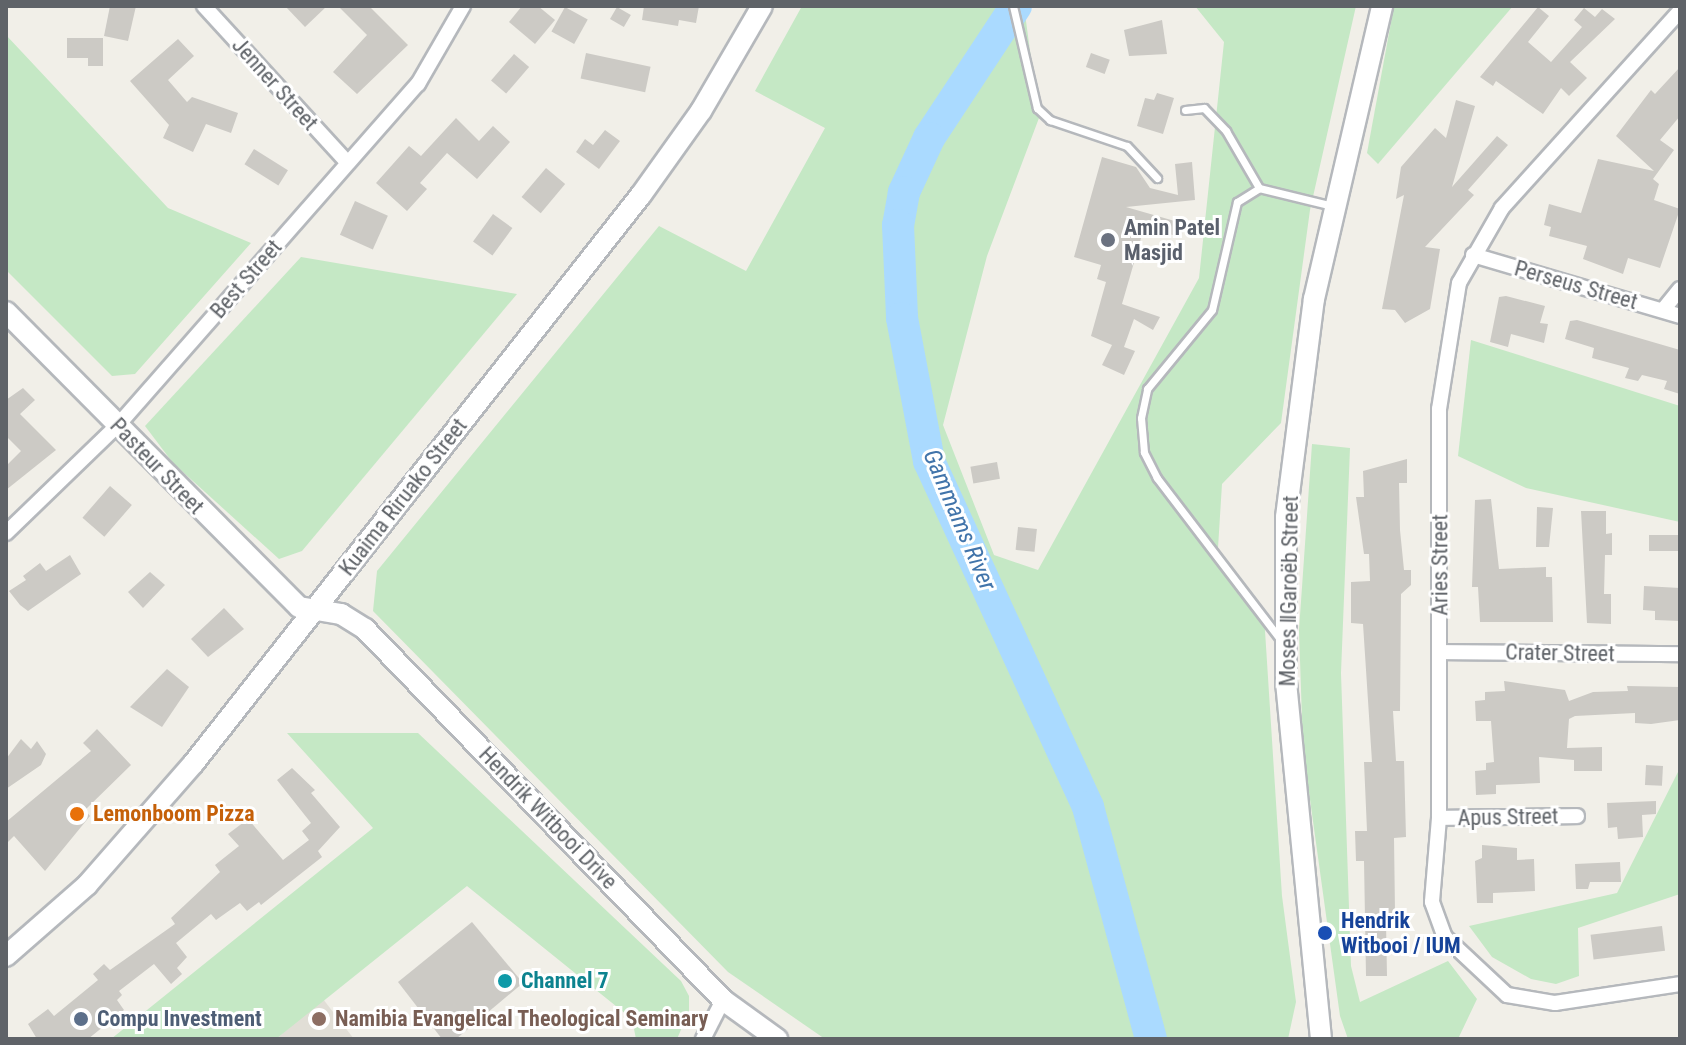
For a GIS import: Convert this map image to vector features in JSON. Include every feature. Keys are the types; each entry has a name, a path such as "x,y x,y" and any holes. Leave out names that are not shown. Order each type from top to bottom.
{"street":[{"name":"Jenner Street","path":"204,6 346,161"},
{"name":"Best Street","path":"6,533 118,425 346,161 418,84 463,6"},
{"name":"Kuaima Riruako Street","path":"6,956 122,850 313,611 641,195 701,111 762,6"},
{"name":"Moses ǁGaroëb Street","path":"1318,1011 1286,647 1286,517 1314,299 1382,6"},
{"name":"Aries Street","path":"1680,11 1502,208 1473,255 1450,319 1439,409 1439,818 1432,902 1436,920 1488,982 1507,995 1555,1003 1680,984"},
{"name":"Perseus Street","path":"1473,255 1680,316"},
{"path":"1663,310 1680,289"},
{"name":"Pasteur Street","path":"6,312 252,566 299,607 313,611"},
{"name":"Hendrik Witbooi Drive","path":"313,611 341,614 365,629 723,1000 777,1039"},
{"name":"Crater Street","path":"1440,652 1680,654"},
{"name":"Apus Street","path":"1439,818 1577,816"},
{"path":"703,1039 723,1000"},
{"path":"1309,1039 1318,1011"},
{"path":"1318,1011 1323,1039"}],"lane":[{"path":"1013,6 1037,108 1050,120 1127,146 1157,178"},
{"path":"1185,110 1204,108 1226,131 1259,188"},
{"path":"1286,647 1157,478 1144,452 1141,418 1147,389 1212,310 1237,202 1259,188 1335,206"}],"shaded area":[{"name":"Namibia Evangelical Theological Seminary","path":"323,999 354,1039 276,1039"}],"green space":[{"path":"802,6 1024,6 1039,118 987,256 943,425 994,555 1038,570 1199,278 1224,42 1195,6 1356,6 1310,210 1281,423 1222,484 1218,548 1264,615 1282,896 1296,1002 1288,1039 825,1039 728,972 373,611 377,571 659,226 746,271 825,128 755,91"},
{"path":"1394,6 1513,6 1378,164 1367,153"},
{"path":"6,35 168,208 251,243 135,374 112,376 6,270"},
{"path":"301,257 517,294 302,551 279,559 173,463 145,426"},
{"path":"1471,340 1680,406 1680,522 1526,488 1458,456"},
{"path":"1312,444 1350,448 1341,673 1351,966 1360,1002 1448,961 1477,999 1458,1039 1348,1039 1340,1016 1303,749 1299,630"},
{"path":"287,733 418,733 681,981 689,996 689,1011 677,1039 636,1039 632,1019 467,886 276,1039 111,1039 373,828"},
{"path":"1680,768 1680,894 1578,928 1579,976 1556,984 1531,979 1492,957 1469,926 1617,893"}],"building":[{"path":"110,6 136,6 128,41 104,36"},
{"path":"285,6 327,6 305,27"},
{"path":"338,6 369,6 408,45 357,94 333,72 367,35"},
{"path":"522,6 538,6 555,20 535,44 509,22"},
{"path":"644,6 699,6 696,23 679,20 678,26 642,20"},
{"path":"565,7 588,20 574,44 551,31"},
{"path":"617,7 631,15 624,27 610,19"},
{"path":"1538,7 1549,16 1528,42 1551,62 1582,27 1574,20 1584,8 1595,17 1602,9 1615,19 1570,62 1587,78 1569,96 1561,88 1543,114 1496,81 1493,86 1480,77"},
{"path":"1162,20 1167,54 1129,56 1124,30"},
{"path":"67,38 103,38 103,66 88,66 88,58 67,58"},
{"path":"178,39 194,56 168,80 187,102 192,97 238,113 231,133 206,124 193,152 163,138 169,125 130,81"},
{"path":"586,53 651,67 645,92 581,78"},
{"path":"1091,53 1110,60 1105,74 1086,67"},
{"path":"514,54 529,67 506,94 491,80"},
{"path":"1680,67 1680,116 1660,140 1674,150 1653,179 1659,184 1654,200 1680,209 1660,268 1628,258 1623,274 1583,259 1587,246 1549,236 1551,227 1544,225 1549,204 1581,213 1598,159 1654,171 1616,136 1651,90 1655,94"},
{"path":"1157,93 1174,98 1163,134 1137,126 1145,98 1154,100"},
{"path":"1456,100 1475,106 1452,187 1497,136 1508,145 1468,190 1474,195 1425,247 1440,249 1430,309 1405,323 1395,310 1382,309 1404,195 1396,199 1401,167 1435,128 1446,138"},
{"path":"456,118 479,141 493,126 510,142 477,179 447,153 420,183 427,189 407,211 376,183 409,146 421,156"},
{"path":"605,130 620,141 599,169 576,152 585,139 593,145"},
{"path":"254,149 288,170 278,185 244,164"},
{"path":"1102,157 1136,167 1150,188 1178,195 1175,164 1192,162 1195,200 1126,207 1185,224 1181,237 1144,228 1122,304 1160,317 1153,330 1134,319 1124,347 1135,351 1124,375 1102,365 1112,345 1091,336 1106,282 1097,279 1101,265 1074,257"},
{"path":"546,168 565,184 541,213 522,197"},
{"path":"355,201 388,216 373,249 340,235"},
{"path":"493,214 512,228 492,256 473,242"},
{"path":"1499,297 1545,306 1540,323 1548,324 1544,343 1511,334 1508,347 1490,342"},
{"path":"1577,320 1680,350 1680,394 1664,389 1667,381 1642,375 1638,381 1625,378 1629,368 1592,358 1594,348 1565,339 1570,321"},
{"path":"23,388 35,400 20,414 56,450 6,490 6,466 21,451 6,436 6,400"},
{"path":"1407,459 1407,483 1399,483 1400,530 1404,570 1411,570 1411,585 1401,594 1400,711 1393,711 1396,761 1404,761 1406,837 1394,838 1395,912 1393,922 1386,922 1387,976 1366,976 1364,861 1356,861 1355,831 1367,831 1364,762 1372,762 1363,624 1351,623 1351,582 1370,581 1369,554 1364,554 1356,497 1364,497 1363,471"},
{"path":"997,462 1000,479 973,483 970,467"},
{"path":"110,486 132,505 104,537 82,518"},
{"path":"1491,499 1499,569 1546,567 1546,577 1552,577 1553,622 1480,622 1478,587 1472,587 1475,500"},
{"path":"1537,507 1553,508 1549,547 1536,547"},
{"path":"1581,511 1606,511 1606,534 1612,533 1612,555 1605,555 1604,594 1611,594 1611,624 1587,623"},
{"path":"1018,527 1037,529 1034,552 1016,550"},
{"path":"1649,535 1680,535 1680,551 1649,551"},
{"path":"70,555 81,574 28,611 9,591 26,580 23,576 40,563 46,571"},
{"path":"150,572 165,585 143,608 128,592"},
{"path":"1644,586 1680,588 1680,621 1655,620 1655,611 1643,610"},
{"path":"224,608 244,629 208,657 191,639"},
{"path":"167,669 189,687 162,727 130,707"},
{"path":"1504,681 1565,690 1569,701 1593,692 1628,691 1627,686 1680,687 1680,720 1635,723 1635,713 1575,716 1569,719 1567,748 1602,747 1602,771 1574,771 1574,760 1539,757 1540,783 1496,785 1496,794 1476,795 1475,771 1486,770 1486,763 1494,762 1491,721 1476,721 1475,701 1485,700 1485,692 1505,691"},
{"path":"97,729 131,765 85,810 90,816 45,871 14,836 6,844 6,822 91,751 83,743"},
{"path":"21,739 31,749 37,741 46,754 41,765 6,789 6,759"},
{"path":"1646,765 1663,766 1662,786 1645,785"},
{"path":"292,768 315,790 311,793 340,827 318,851 322,857 261,905 259,902 247,911 240,903 216,920 211,914 176,943 187,957 177,968 182,974 171,984 154,964 119,991 122,995 117,1000 124,1010 88,1039 37,1039 28,1024 48,1009 54,1016 98,980 93,974 104,964 110,970 175,924 171,918 220,872 215,865 239,846 228,834 248,819 283,860 309,840 302,831 311,823 277,780"},
{"path":"1656,801 1656,814 1642,815 1643,837 1618,839 1617,827 1608,828 1607,803"},
{"path":"1482,845 1517,848 1517,860 1534,859 1535,891 1493,893 1493,903 1477,903 1475,861 1482,858"},
{"path":"1620,862 1621,882 1590,882 1588,889 1576,889 1575,864"},
{"path":"472,922 523,983 456,1039 442,1039 398,982"},
{"path":"1662,926 1665,951 1594,960 1591,935"}],"waterway":[{"name":"Gammams River","path":"1016,6 929,138 904,192 898,225 902,318 929,461 1088,807 1151,1039"}],"place":[{"name":"Amin Patel Masjid","path":"1108,240"},
{"name":"Lemonboom Pizza","path":"77,814"},
{"name":"Hendrik Witbooi / IUM","path":"1325,933"},
{"name":"Channel 7","path":"505,981"},
{"name":"Compu Investment","path":"81,1019"},
{"name":"Namibia Evangelical Theological Seminary","path":"319,1019"}]}
